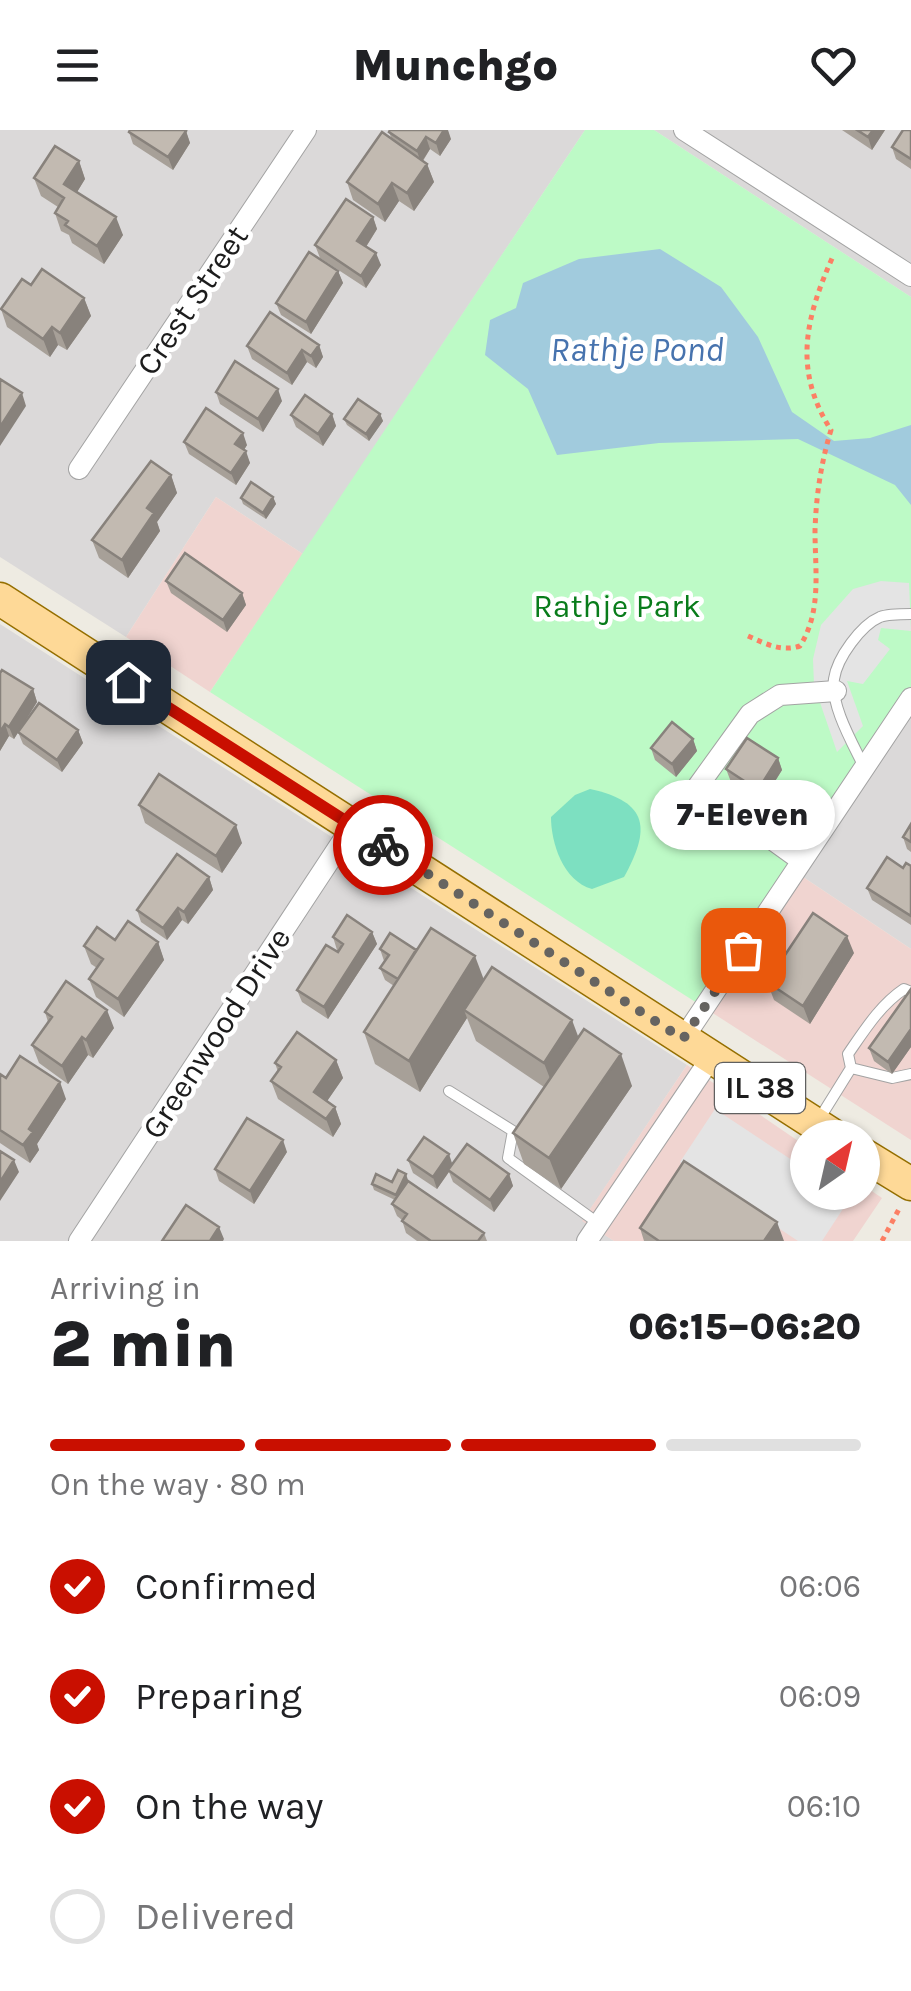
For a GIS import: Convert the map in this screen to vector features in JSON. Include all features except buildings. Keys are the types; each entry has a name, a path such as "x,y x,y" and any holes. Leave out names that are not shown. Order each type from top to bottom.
{"main road":[{"name":"IL 38","path":"0,600 809,1120"},
{"path":"880,1165 911,1184"}],"street":[{"name":"Crest Street","path":"79,470 306,130"},
{"path":"684,130 911,276"},
{"path":"802,860 698,786 750,714 780,695 836,690"},
{"path":"683,1039 911,698"},
{"name":"Greenwood Drive","path":"79,1241 352,825"},
{"path":"593,1232 712,1058"}],"lane":[{"path":"864,768 842,724 834,680 862,630 880,617 911,614"},
{"path":"830,1120 851,1068 848,1054 875,1016 898,993 911,992"},
{"path":"851,1068 892,1078 911,1074"},
{"path":"450,1091 513,1131 508,1158 593,1232"}],"path":[{"path":"748,636 789,650 800,646 811,629 819,575 815,533 819,469 832,430 818,410 806,372 808,329 820,285 844,233"},
{"path":"882,1241 896,1220"}],"shaded area":[{"path":"0,130 585,130 303,554 216,497 126,637 0,557"},
{"path":"654,130 911,130 911,297"},
{"path":"216,497 303,554 210,692 126,637"},
{"path":"881,581 909,583 911,631 881,628 878,640 890,649 863,684 847,681 863,726 837,752 814,685 813,659 821,625 853,589"},
{"path":"0,624 687,1065 583,1220 614,1241 0,1241"},
{"path":"911,689 911,949 791,869"},
{"path":"791,869 911,949 911,1140 880,1120 697,1003"},
{"path":"687,1065 790,1135 790,1210 874,1210 853,1241 614,1241 582,1221"},
{"path":"715,1109 790,1159 790,1210 842,1210 822,1241 798,1241 680,1162"}],"green space":[{"name":"Rathje Park","path":"585,130 654,130 911,297 911,689 697,1003 210,692"},
{"path":"590,789 610,795 634,810 640,832 624,877 592,889 566,870 553,838 551,817 575,795"}],"water":[{"name":"Rathje Pond","path":"660,249 721,287 758,337 792,412 834,441 870,438 911,425 911,505 895,485 798,439 659,443 557,455 528,389 485,355 490,320 516,308 523,283 579,259"}],"way so far":[{"path":"383,845 683,1039 743,950"}],"place":[{"name":"7-Eleven","path":"743,950"}],"route":[{"path":"128,682 383,845"}]}
